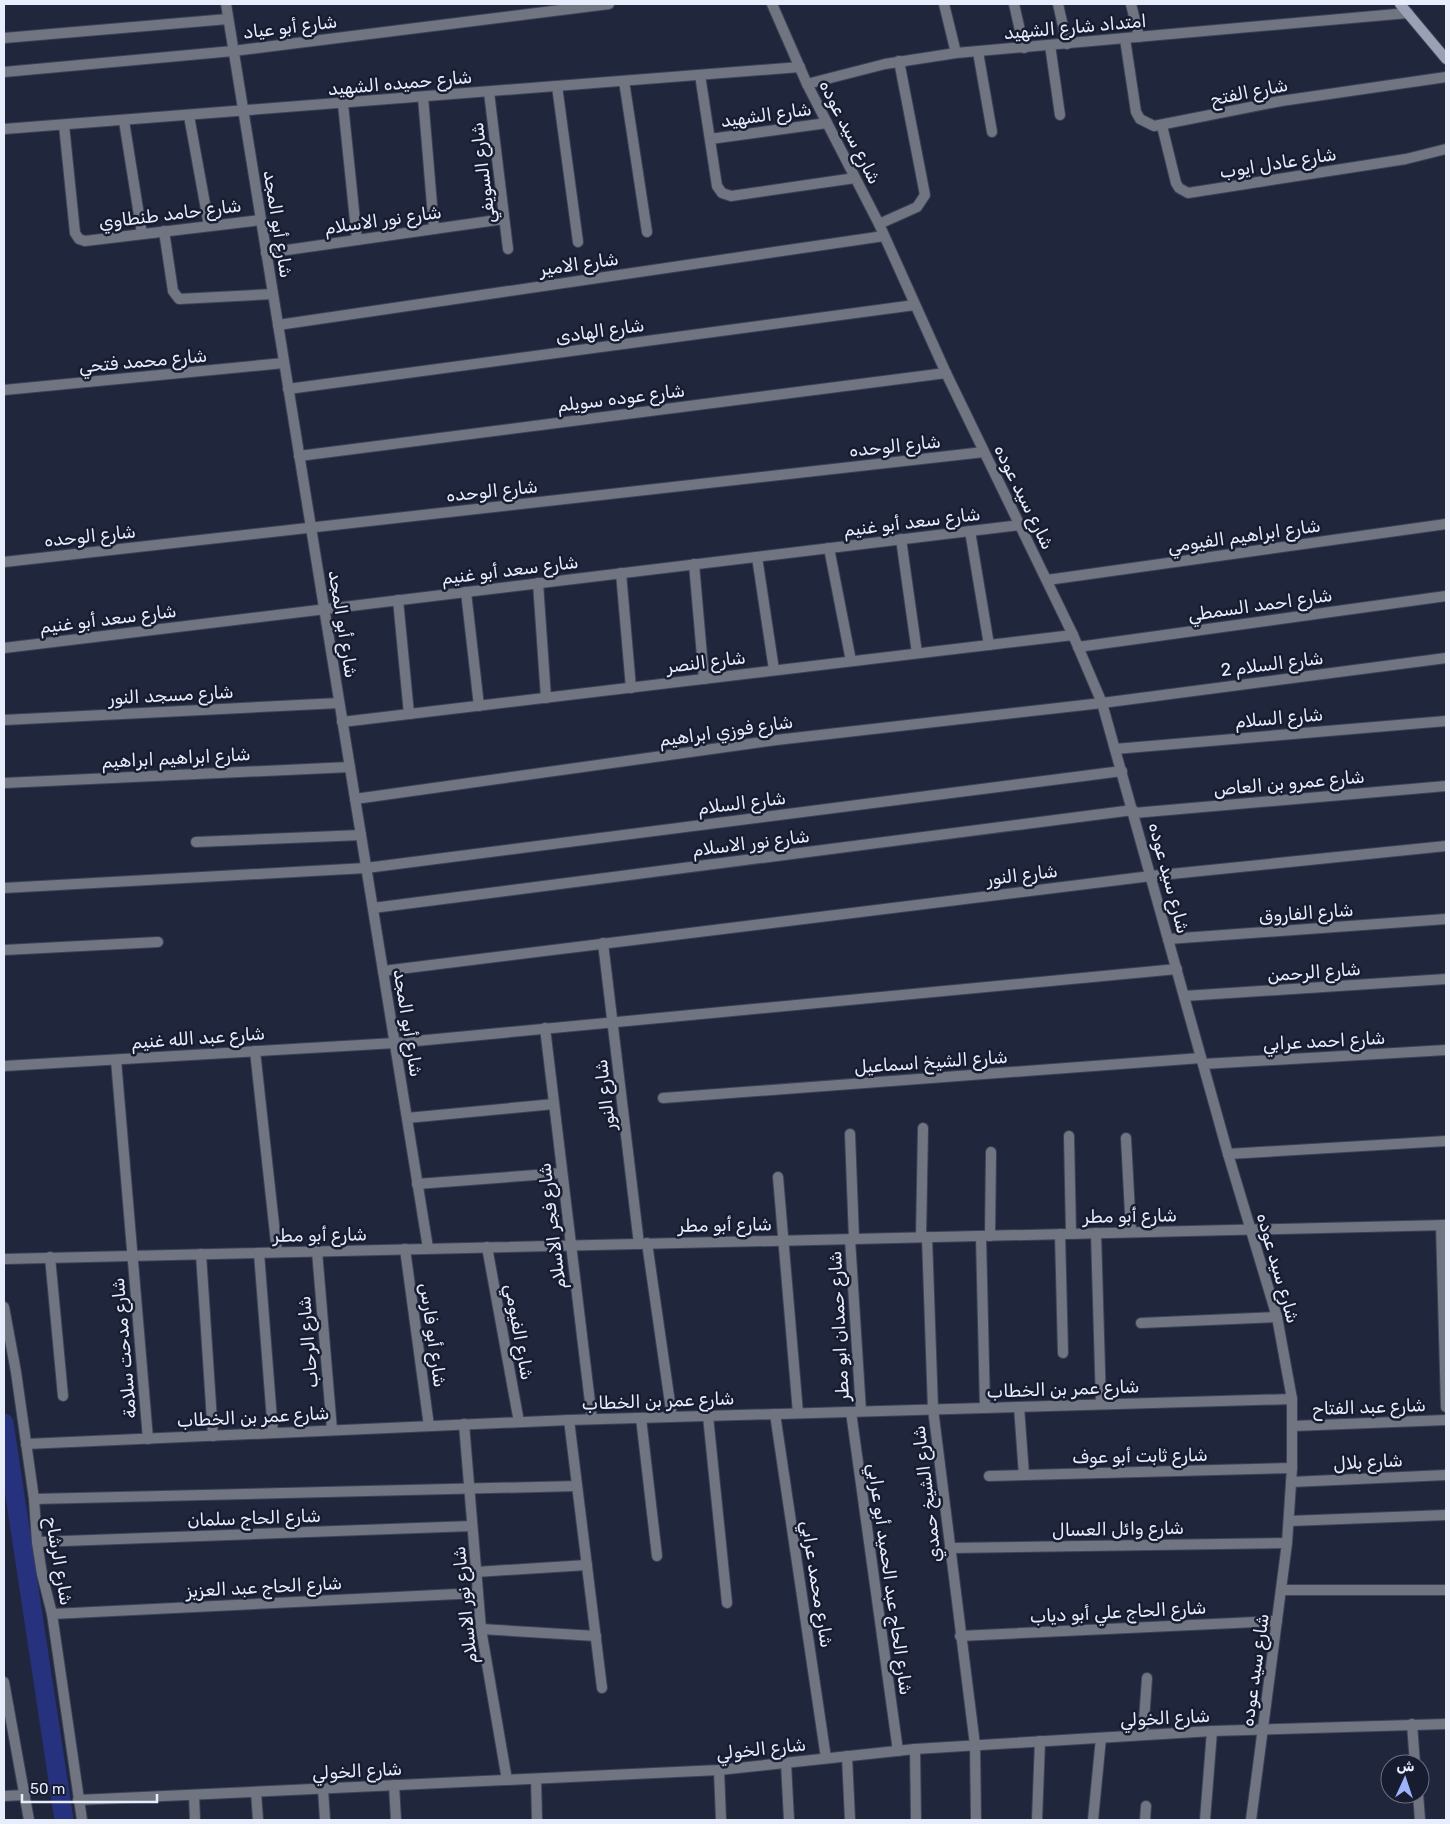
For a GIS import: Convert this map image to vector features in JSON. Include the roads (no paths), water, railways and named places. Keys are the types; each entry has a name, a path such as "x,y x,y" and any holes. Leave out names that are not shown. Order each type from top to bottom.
{"street":[{"name":"شارع أبو المجد","path":"226,4 428,1248"},
{"name":"شارع أبو عياد","path":"4,72 233,51 609,4"},
{"name":"شارع سيد عوده","path":"772,4 807,84 879,224 946,373 1073,634 1102,703 1228,1154 1277,1317 1292,1399 1292,1468 1282,1590 1251,1820"},
{"path":"944,4 956,53"},
{"path":"1014,4 1024,48"},
{"path":"1058,4 1067,44"},
{"path":"1131,4 1139,37"},
{"path":"1400,4 1446,59"},
{"name":"امتداد شارع الشهيد","path":"807,84 899,61 956,53 1408,13"},
{"path":"4,38 228,19"},
{"path":"1125,39 1136,112 1146,124 1162,126"},
{"path":"1050,45 1060,115"},
{"path":"978,52 992,132"},
{"path":"879,224 917,207 925,195 899,61"},
{"name":"شارع حميده الشهيد","path":"4,129 243,112 800,67"},
{"path":"700,75 717,186 726,195 855,178"},
{"name":"شارع الفتح","path":"1162,126 1282,101 1446,77"},
{"path":"624,81 647,232"},
{"path":"557,86 578,242"},
{"name":"شارع السويفي","path":"489,92 508,249"},
{"path":"423,97 434,229"},
{"path":"343,104 357,240"},
{"path":"190,116 209,226"},
{"path":"124,120 142,234"},
{"name":"شارع الشهيد","path":"710,139 827,124"},
{"name":"شارع حامد طنطاوي","path":"64,125 77,236 85,241 261,220"},
{"name":"شارع عادل ايوب","path":"1162,126 1176,184 1188,194 1406,159 1446,148"},
{"name":"شارع نور الاسلام","path":"266,253 504,219"},
{"path":"164,231 173,291 178,299 273,294"},
{"name":"شارع الامير","path":"278,325 884,236"},
{"name":"شارع الهادى","path":"288,389 915,305"},
{"name":"شارع محمد فتحي","path":"4,390 284,364"},
{"name":"شارع عوده سويلم","path":"299,456 946,373"},
{"name":"شارع الوحده","path":"4,562 984,452"},
{"name":"شارع ابراهيم الفيومي","path":"1047,580 1446,524"},
{"name":"شارع سعد أبو غنيم","path":"4,648 1020,525"},
{"path":"970,531 989,644"},
{"path":"901,539 917,653"},
{"path":"828,548 851,661"},
{"path":"757,557 774,670"},
{"path":"694,564 704,678"},
{"path":"621,573 631,688"},
{"path":"538,583 546,698"},
{"path":"466,592 479,706"},
{"name":"شارع احمد السمطي","path":"1078,646 1446,596"},
{"path":"398,600 409,714"},
{"name":"شارع النصر","path":"342,722 1073,634"},
{"name":"شارع السلام 2","path":"1102,703 1446,658"},
{"name":"شارع مسجد النور","path":"4,720 339,703"},
{"name":"شارع فوزي ابراهيم","path":"355,799 776,740 1102,703"},
{"name":"شارع السلام","path":"1115,749 1446,721"},
{"name":"شارع ابراهيم ابراهيم","path":"4,783 350,767"},
{"name":"شارع السلام","path":"4,888 366,868 1122,771"},
{"name":"شارع عمرو بن العاص","path":"1134,812 1446,786"},
{"name":"شارع نور الاسلام","path":"372,908 1134,812"},
{"path":"196,842 361,835"},
{"name":"شارع النور","path":"383,971 1151,876 1446,846"},
{"name":"شارع الفاروق","path":"1168,939 1446,919"},
{"path":"4,950 158,942"},
{"name":"شارع النور","path":"603,944 643,1244"},
{"name":"شارع عبد الله غنيم","path":"4,1066 394,1043 1177,969"},
{"name":"شارع الرحمن","path":"1184,996 1446,980"},
{"name":"شارع فجر الاسلام","path":"545,1028 592,1419"},
{"name":"شارع احمد عرابي","path":"1202,1061 1446,1050"},
{"path":"255,1051 276,1252"},
{"name":"شارع مدحت سلامة","path":"116,1060 148,1438"},
{"name":"شارع الشيخ اسماعيل","path":"663,1098 1202,1061"},
{"path":"407,1118 554,1104"},
{"name":"شارع الشيخ حمدي","path":"923,1128 924,1237 933,1409 975,1745 976,1820"},
{"name":"شارع حمدان ابو مطر","path":"850,1134 856,1412"},
{"path":"1063,1353 1069,1136"},
{"path":"1126,1138 1131,1232"},
{"path":"1228,1154 1446,1141"},
{"path":"985,1408 986,1236 991,1152"},
{"path":"418,1184 562,1173"},
{"path":"778,1177 798,1413"},
{"path":"1444,1225 1446,1407"},
{"name":"شارع أبو مطر","path":"4,1259 1444,1225"},
{"path":"1096,1233 1101,1404"},
{"path":"643,1244 672,1417"},
{"name":"شارع الفيومي","path":"487,1247 519,1422"},
{"name":"شارع أبو فارس","path":"405,1249 429,1426"},
{"name":"شارع الرحاب","path":"317,1251 332,1430"},
{"path":"260,1252 273,1433"},
{"path":"201,1254 213,1436"},
{"path":"50,1257 63,1396"},
{"name":"شارع الرشاح","path":"4,1307 34,1499 37,1542 42,1574 52,1614 82,1820"},
{"path":"1141,1323 1277,1317"},
{"name":"شارع عمر بن الخطاب","path":"26,1444 592,1419 1292,1399"},
{"path":"1019,1407 1024,1475"},
{"name":"شارع الحاج عبد الحميد أبو عرابي","path":"856,1412 898,1750"},
{"name":"شارع محمد عرابي","path":"774,1414 826,1758"},
{"path":"708,1416 727,1602"},
{"path":"641,1418 657,1556"},
{"path":"569,1420 602,1688"},
{"name":"شارع عبد الفتاح","path":"1293,1426 1446,1420"},
{"name":"شارع نور الاسلام","path":"464,1424 481,1629 508,1780"},
{"name":"شارع ثابت أبو عوف","path":"989,1476 1292,1468"},
{"name":"شارع بلال","path":"1291,1482 1446,1474"},
{"path":"34,1499 577,1486"},
{"path":"1289,1522 1446,1515"},
{"name":"شارع الحاج سلمان","path":"37,1542 472,1526"},
{"name":"شارع وائل العسال","path":"950,1548 1287,1543"},
{"path":"476,1572 587,1564"},
{"path":"1282,1590 1446,1590"},
{"name":"شارع الحاج عبد العزيز","path":"52,1614 478,1593"},
{"name":"شارع الحاج علي أبو دياب","path":"960,1636 1278,1621"},
{"path":"481,1629 596,1636"},
{"path":"1143,1735 1147,1678"},
{"path":"4,1682 29,1820"},
{"path":"1412,1724 1414,1754"},
{"name":"شارع الخولي","path":"78,1800 719,1770 898,1750 1212,1731 1446,1724"},
{"path":"1205,1820 1212,1731"},
{"path":"1093,1820 1101,1738"},
{"path":"1037,1820 1040,1741"},
{"path":"915,1749 916,1820"},
{"path":"847,1756 850,1820"},
{"path":"786,1763 789,1820"},
{"path":"719,1770 721,1820"},
{"path":"536,1779 537,1820"},
{"path":"394,1785 396,1820"},
{"path":"323,1789 325,1820"},
{"path":"256,1792 258,1820"},
{"path":"4,1796 25,1795"},
{"path":"194,1795 195,1820"},
{"path":"1419,1804 1420,1820"},
{"path":"1145,1820 1146,1806"}],"waterway":[{"path":"4,1423 64,1820"}]}
